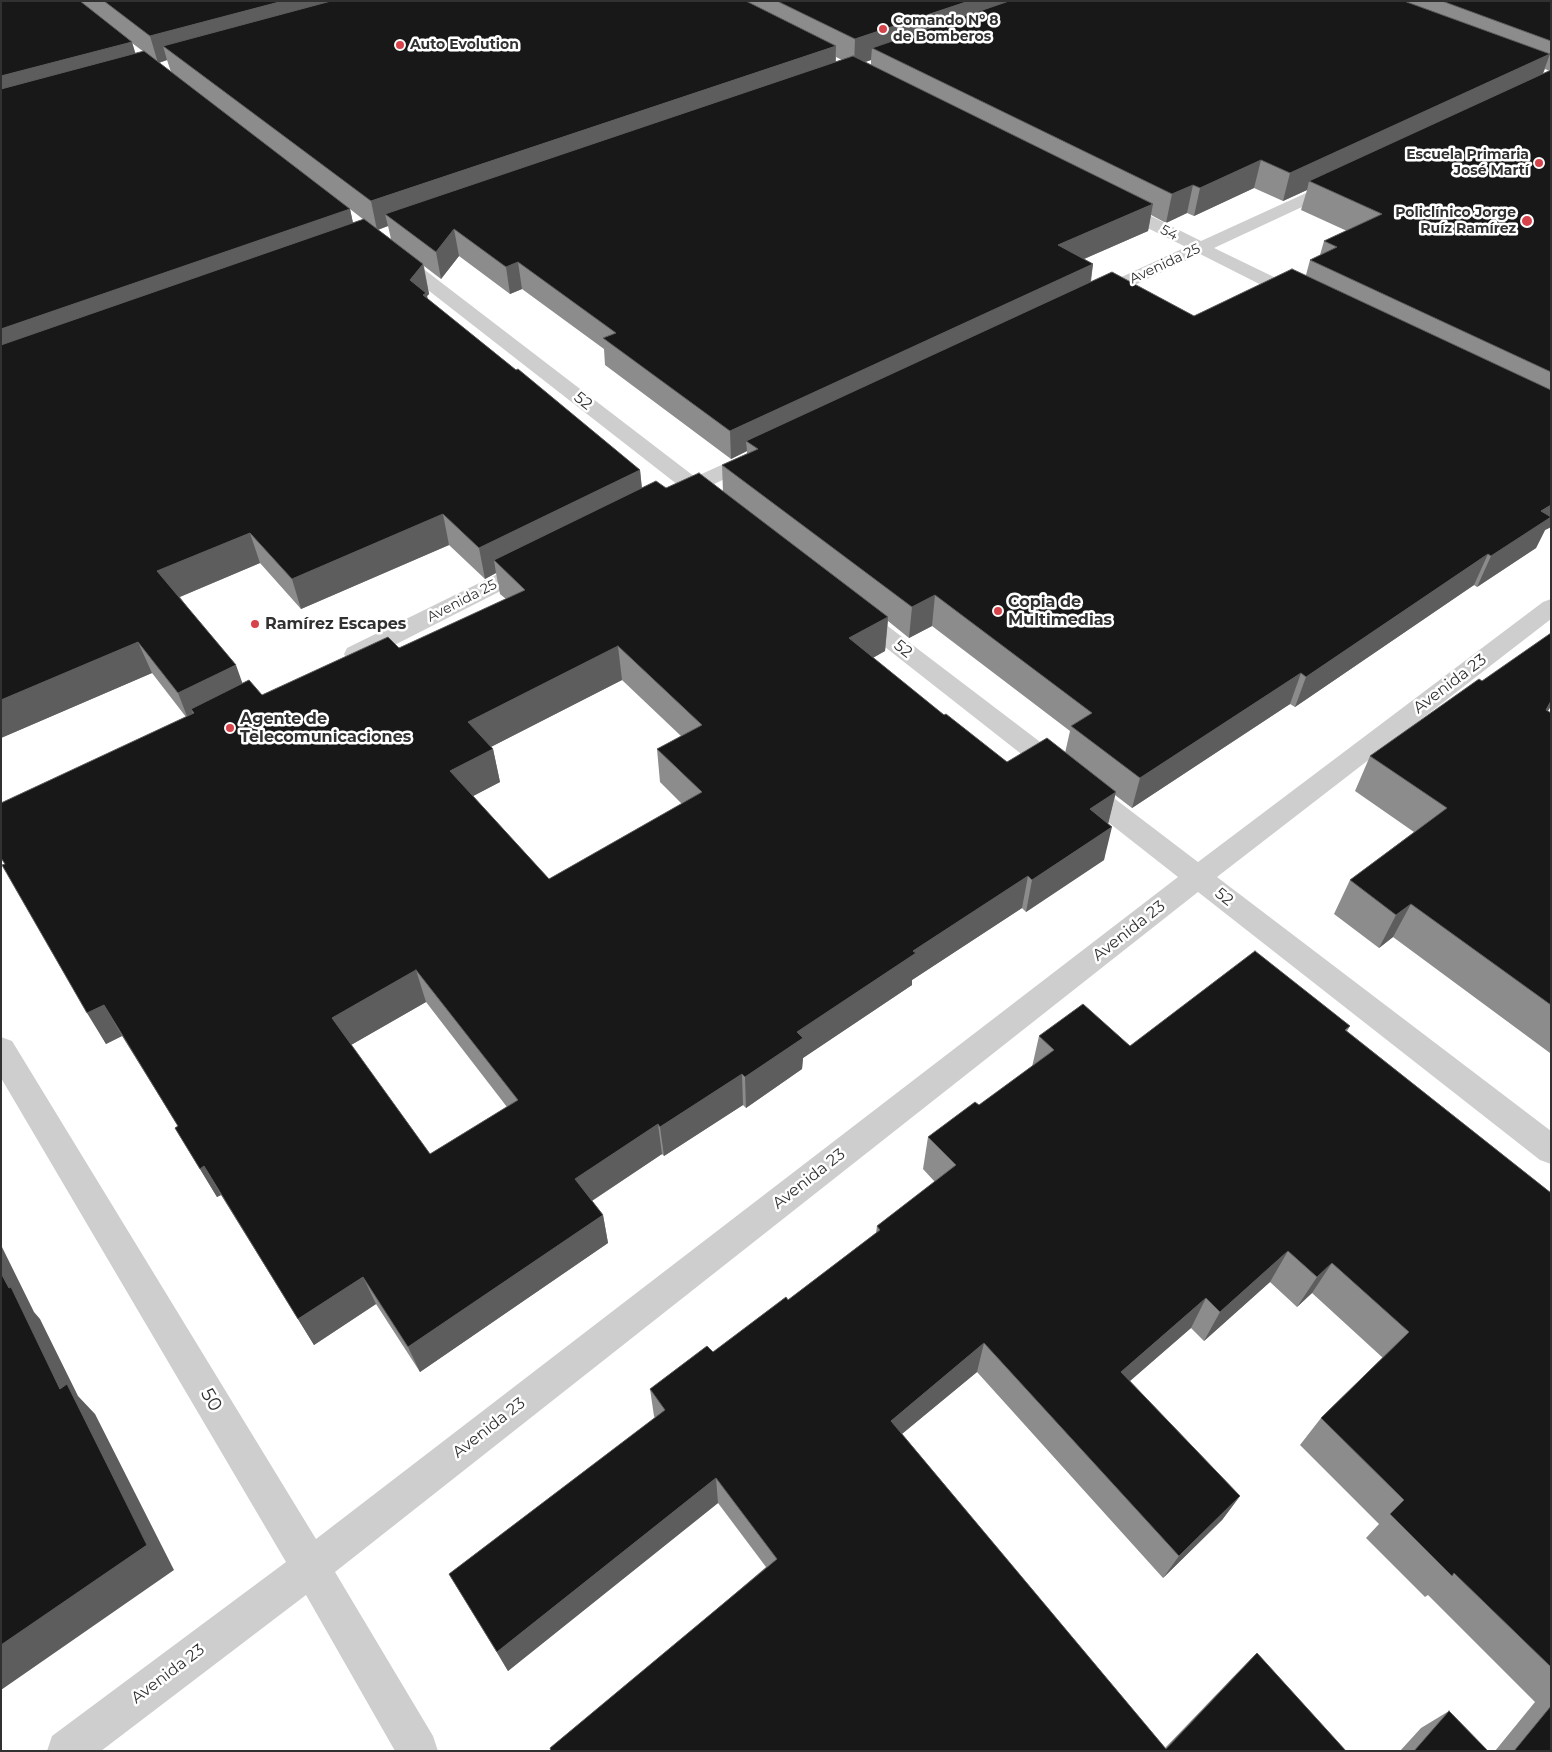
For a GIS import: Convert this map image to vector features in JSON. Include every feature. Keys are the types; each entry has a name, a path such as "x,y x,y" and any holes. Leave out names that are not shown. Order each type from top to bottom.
{"street":[{"name":"Avenida 25","path":"1073,308 1352,177"},
{"name":"54","path":"1102,199 1314,304"},
{"name":"52","path":"382,245 732,517"},
{"path":"657,504 774,448"},
{"name":"Avenida 25","path":"338,663 551,557"},
{"name":"52","path":"843,602 1551,1150"},
{"name":"Avenida 23","path":"67,1751 311,1567 1198,877 1551,607"},
{"name":"50","path":"1,1050 311,1567 418,1751"}],"building":[{"path":"1,1 80,1 132,42 1,76"},
{"path":"104,1 283,1 150,36"},
{"path":"331,1 746,1 836,46 371,201 163,46"},
{"path":"777,1 969,1 855,39"},
{"path":"1009,1 1404,1 1550,54 1290,173 1261,160 1200,188 1193,185 1172,194 872,48"},
{"path":"1442,1 1551,1 1551,41"},
{"path":"144,51 350,209 1,329 1,89"},
{"path":"853,56 1153,204 1058,245 1093,264 730,431 603,338 616,333 518,262 506,267 454,229 436,252 385,214"},
{"path":"1551,70 1551,372 1310,260 1337,247 1324,241 1382,214 1309,181"},
{"path":"364,219 423,264 410,280 426,293 423,295 516,370 518,369 640,470 479,548 443,514 292,579 250,533 157,571 236,665 178,693 138,642 1,700 1,345"},
{"path":"1292,269 1551,390 1551,505 1541,511 1551,517 1491,556 1488,554 1306,677 1301,673 1140,778 1071,726 1092,713 935,595 912,607 722,465 758,449 746,441 1112,272 1194,316"},
{"path":"699,473 888,617 849,638 944,715 946,714 1007,762 1047,738 1116,792 1090,809 1112,827 1032,880 1028,876 913,951 916,953 797,1032 803,1038 745,1077 742,1074 660,1127 658,1124 575,1179 603,1215 408,1347 363,1277 298,1319 204,1166 200,1169 175,1128 178,1126 104,1005 87,1013 2,865 5,864 1,858 1,803 194,713 191,709 249,680 262,695 388,637 399,648 525,590 494,560 656,481 666,488","holes":["618,646 702,725 657,749 702,792 549,879 450,771 493,749 468,722","416,970 518,1100 430,1154 332,1018"]},
{"path":"1551,633 1551,701 1546,710 1551,713 1551,1005 1411,904 1396,915 1350,880 1447,808 1370,756 1479,679 1482,681"},
{"path":"1255,951 1350,1026 1345,1030 1551,1193 1551,1667 1454,1573 1452,1576 1390,1514 1404,1500 1321,1418 1409,1332 1332,1263 1317,1277 1288,1251 1220,1312 1206,1298 1121,1372 1240,1496 1179,1556 984,1343 891,1421 1166,1749 1257,1653 1346,1751 551,1751 550,1748 777,1559 716,1478 497,1652 449,1574 665,1410 650,1389 707,1346 713,1352 786,1297 788,1300 880,1230 877,1226 956,1165 928,1137 975,1102 979,1105 1054,1050 1039,1036 1083,1004 1130,1046"},
{"path":"1,1273 9,1288 11,1287 60,1389 67,1384 147,1545 1,1645"},
{"path":"1551,1706 1551,1751 1514,1751"},
{"path":"1449,1711 1488,1751 1414,1751"}],"place":[{"name":"Comando Nº 8 de Bomberos","path":"883,29"},
{"name":"Auto Evolution","path":"400,45"},
{"name":"Escuela Primaria José Martí","path":"1539,163"},
{"name":"Policlínico Jorge Ruíz Ramírez","path":"1527,221"},
{"name":"Copia de Multimedias","path":"998,611"},
{"name":"Ramírez Escapes","path":"255,624"},
{"name":"Agente de Telecomunicaciones","path":"230,728"}]}
